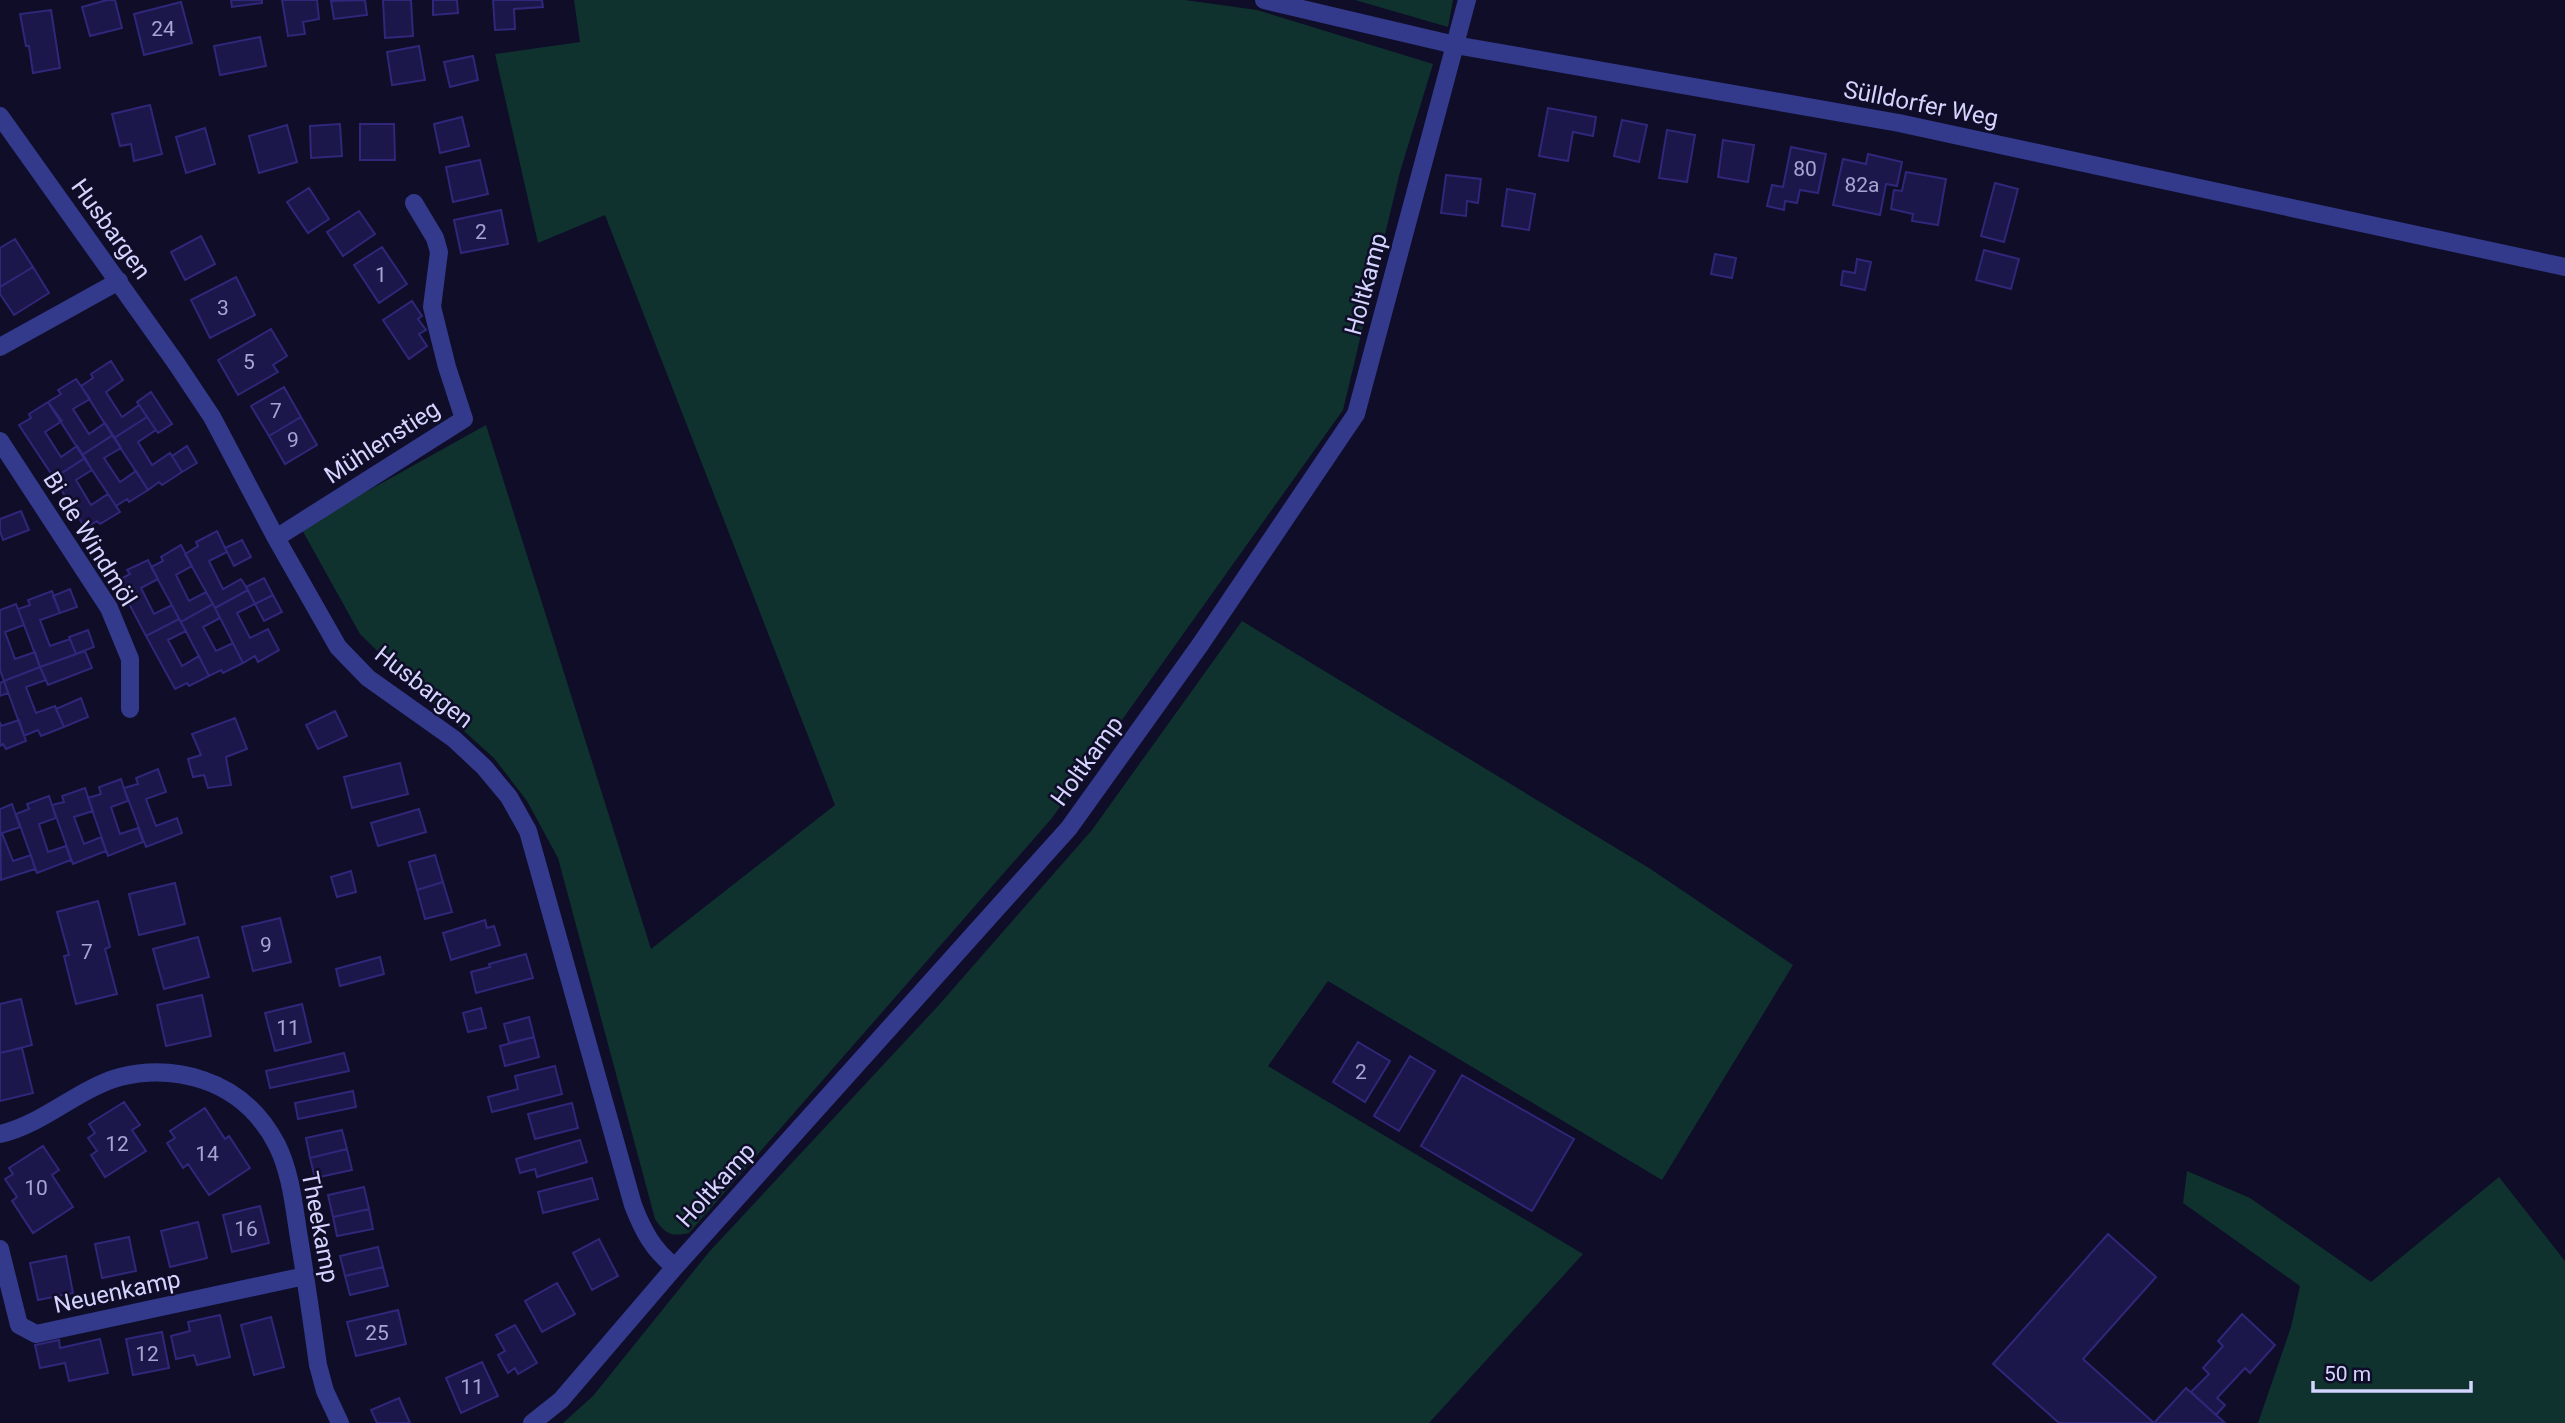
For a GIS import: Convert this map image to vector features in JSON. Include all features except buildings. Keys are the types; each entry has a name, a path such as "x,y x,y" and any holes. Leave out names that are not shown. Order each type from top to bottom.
{"street":[{"name":"Sülldorfer Weg","path":"1264,0 1455,45 1899,122 2565,267"},
{"name":"Holtkamp","path":"532,1423 561,1400 675,1267 1069,828 1200,645 1356,414 1467,0"},
{"name":"Husbargen","path":"0,116 212,417 338,647 368,678 454,739 484,766 509,797 528,831 642,1231 658,1254 675,1267"},
{"name":"Mühlenstieg","path":"276,538 464,419 432,307 439,253 435,237 414,203"},
{"path":"0,347 118,281"},
{"name":"Bi de Windmöl","path":"0,441 109,608 130,659 130,709"},
{"name":"Theekamp","path":"0,1135 47,1115 118,1077 152,1071 186,1074 220,1086 245,1102 277,1146 292,1190 318,1365 325,1391 340,1423"},
{"name":"Neuenkamp","path":"0,1249 19,1325 36,1334 305,1276"}],"green space":[{"path":"574,0 1185,0 1257,10 1433,64 1400,172 1343,410 1052,818 689,1233 683,1234 669,1233 655,1219 558,858 527,801 494,758 360,634 301,528 486,425 651,949 835,805 605,215 538,243 495,54 580,42"},
{"path":"1355,0 1453,0 1448,27"},
{"path":"1242,621 1649,868 1793,965 1662,1180 1328,981 1268,1066 1583,1254 1429,1423 563,1423 593,1396 709,1252 938,1006 1092,830"},
{"path":"2187,1171 2250,1198 2371,1282 2499,1177 2565,1261 2565,1423 2258,1423 2291,1327 2300,1286 2183,1203"}]}
